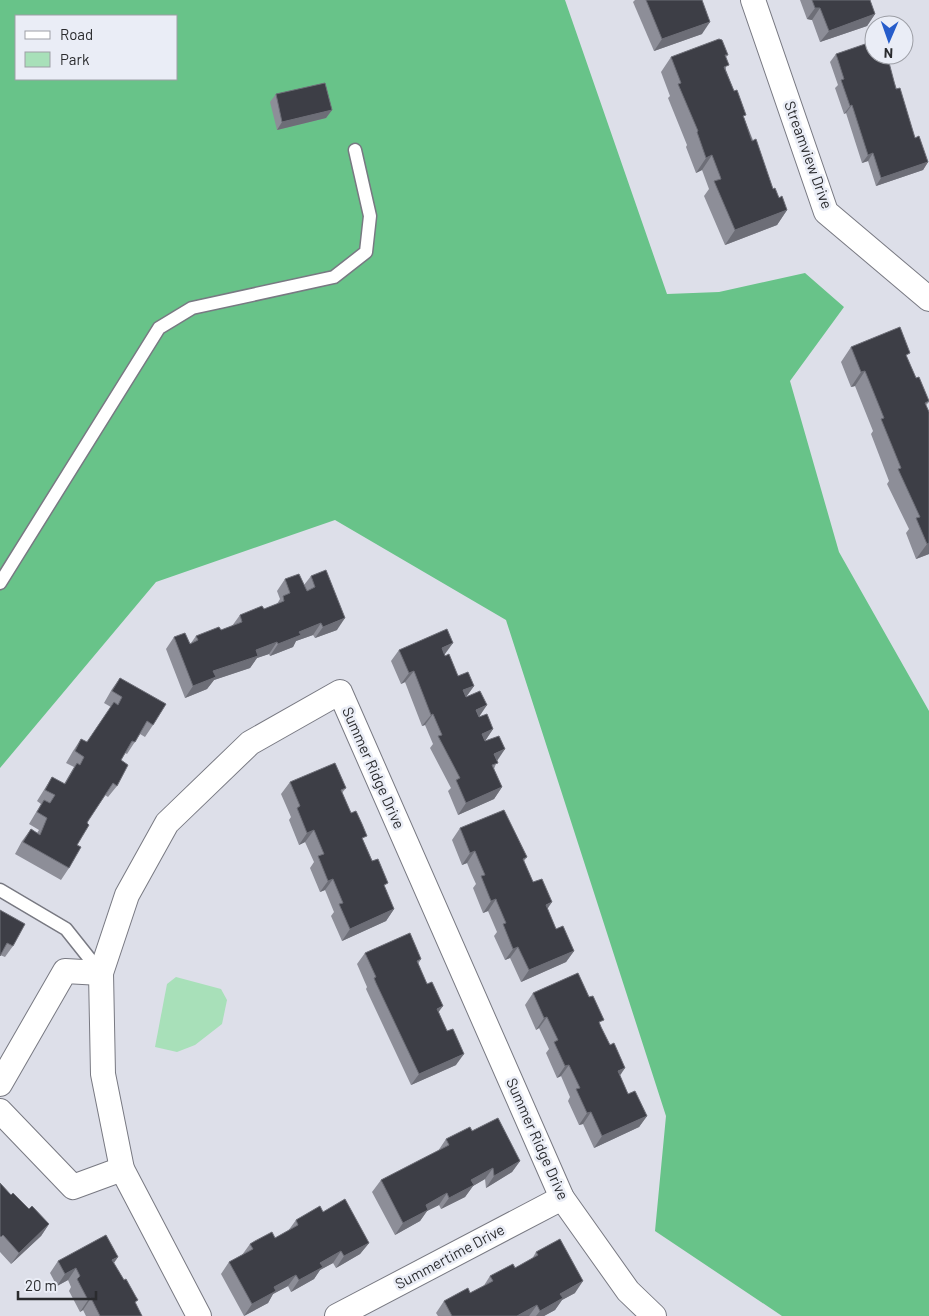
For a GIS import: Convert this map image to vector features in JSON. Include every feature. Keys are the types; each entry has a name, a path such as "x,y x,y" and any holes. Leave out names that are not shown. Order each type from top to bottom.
{"street":[{"name":"Streamview Drive","path":"753,0 826,212 929,299"},
{"name":"Summer Ridge Drive","path":"199,1316 122,1169 103,1074 101,973 127,895 167,823 250,743 340,692 562,1198 628,1291 654,1316"},
{"path":"0,1084 65,971 101,973"},
{"path":"0,1111 73,1187 122,1169"},
{"name":"Summertime Drive","path":"338,1316 562,1198"}],"lane":[{"path":"0,583 159,328 192,308 334,277 366,252 370,216 354,150"},
{"path":"0,890 66,929 101,973"}],"green space":[{"path":"0,0 565,0 667,294 719,292 805,273 844,307 790,381 839,552 929,711 929,1316 782,1316 655,1231 666,1116 506,620 335,520 156,582 0,768"},
{"path":"176,977 221,989 227,1000 222,1024 195,1045 177,1052 155,1047 167,984"}],"building":[{"path":"646,0 702,0 710,22 662,39"},
{"path":"812,0 870,0 875,14 864,15 864,18 829,31 820,8 815,8"},
{"path":"719,39 722,40 728,55 725,55 729,65 724,67 734,91 737,90 746,115 743,116 752,141 756,139 773,189 775,188 779,198 782,196 787,210 735,230 714,181 721,179 720,176 712,155 706,158 698,131 678,84 681,83 671,57"},
{"path":"864,44 864,65 890,65 896,89 900,88 915,138 919,136 928,162 881,178 873,153 868,155 852,105 850,106 841,80 844,79 836,54"},
{"path":"325,83 332,110 282,122 276,94"},
{"path":"900,327 910,353 906,355 916,378 919,377 929,401 925,403 929,412 929,543 927,544 916,518 920,517 898,469 901,468 881,419 884,418 865,371 861,372 851,347"},
{"path":"326,570 345,618 323,627 321,623 299,632 301,635 256,650 258,656 213,671 216,677 193,686 174,637 185,633 190,644 198,640 196,636 219,627 221,630 242,622 240,615 262,606 264,609 284,601 283,596 290,593 285,579 299,574 307,591 315,587 311,576"},
{"path":"447,629 453,643 442,648 445,656 449,654 458,676 468,672 474,686 463,690 466,697 480,691 487,705 476,710 479,717 487,714 493,729 482,734 485,741 499,736 505,749 494,754 498,763 492,765 502,787 466,803 456,780 460,778 438,736 442,735 433,714 431,715 414,671 409,673 399,650"},
{"path":"120,678 166,704 153,725 147,721 135,742 132,741 121,760 128,765 117,786 113,783 88,821 89,825 77,845 81,847 69,868 23,842 31,829 40,835 47,818 37,812 44,800 50,803 55,795 45,790 52,777 65,784 77,763 80,765 84,757 75,751 81,739 87,742 114,702 118,705 122,697 112,691"},
{"path":"335,763 346,788 341,790 351,813 356,811 362,824 367,836 362,838 372,861 378,859 388,883 384,885 394,909 350,929 339,904 343,903 333,879 328,881 318,856 324,854 314,830 307,833 297,808 300,806 290,782"},
{"path":"504,810 527,857 523,859 533,882 542,879 552,902 546,905 556,929 563,926 574,951 529,970 518,947 513,949 503,924 506,923 496,899 491,901 481,876 485,875 475,851 470,853 460,828"},
{"path":"0,910 25,924 13,946 7,943 0,956"},
{"path":"410,933 421,959 417,961 427,984 432,982 443,1006 437,1009 447,1031 453,1029 464,1054 419,1074 376,983 374,978 376,977 365,953"},
{"path":"578,973 589,997 593,996 604,1020 599,1022 601,1027 610,1045 614,1043 625,1068 618,1071 628,1094 635,1091 647,1116 602,1136 591,1112 587,1113 576,1089 580,1088 569,1065 565,1066 554,1042 558,1040 547,1017 544,1018 533,993"},
{"path":"498,1118 520,1161 494,1176 493,1168 471,1180 474,1185 449,1198 447,1193 426,1205 428,1210 403,1223 381,1180 449,1145 446,1139 470,1127 472,1131"},
{"path":"0,1183 11,1195 13,1193 29,1209 32,1206 49,1224 19,1253 3,1235 0,1236"},
{"path":"345,1199 369,1243 344,1256 341,1251 320,1263 323,1267 299,1280 296,1275 274,1287 276,1291 252,1304 229,1262 253,1249 250,1244 255,1241 272,1232 275,1238 298,1225 296,1220 320,1206 323,1212"},
{"path":"106,1235 118,1257 112,1260 138,1300 135,1302 142,1316 100,1316 91,1298 88,1300 77,1279 80,1276 76,1268 65,1274 58,1261"},
{"path":"560,1239 583,1281 560,1294 563,1298 540,1311 537,1305 517,1316 452,1316 444,1301 468,1288 470,1293 493,1281 490,1276 513,1264 515,1268 538,1255 536,1252"}]}
